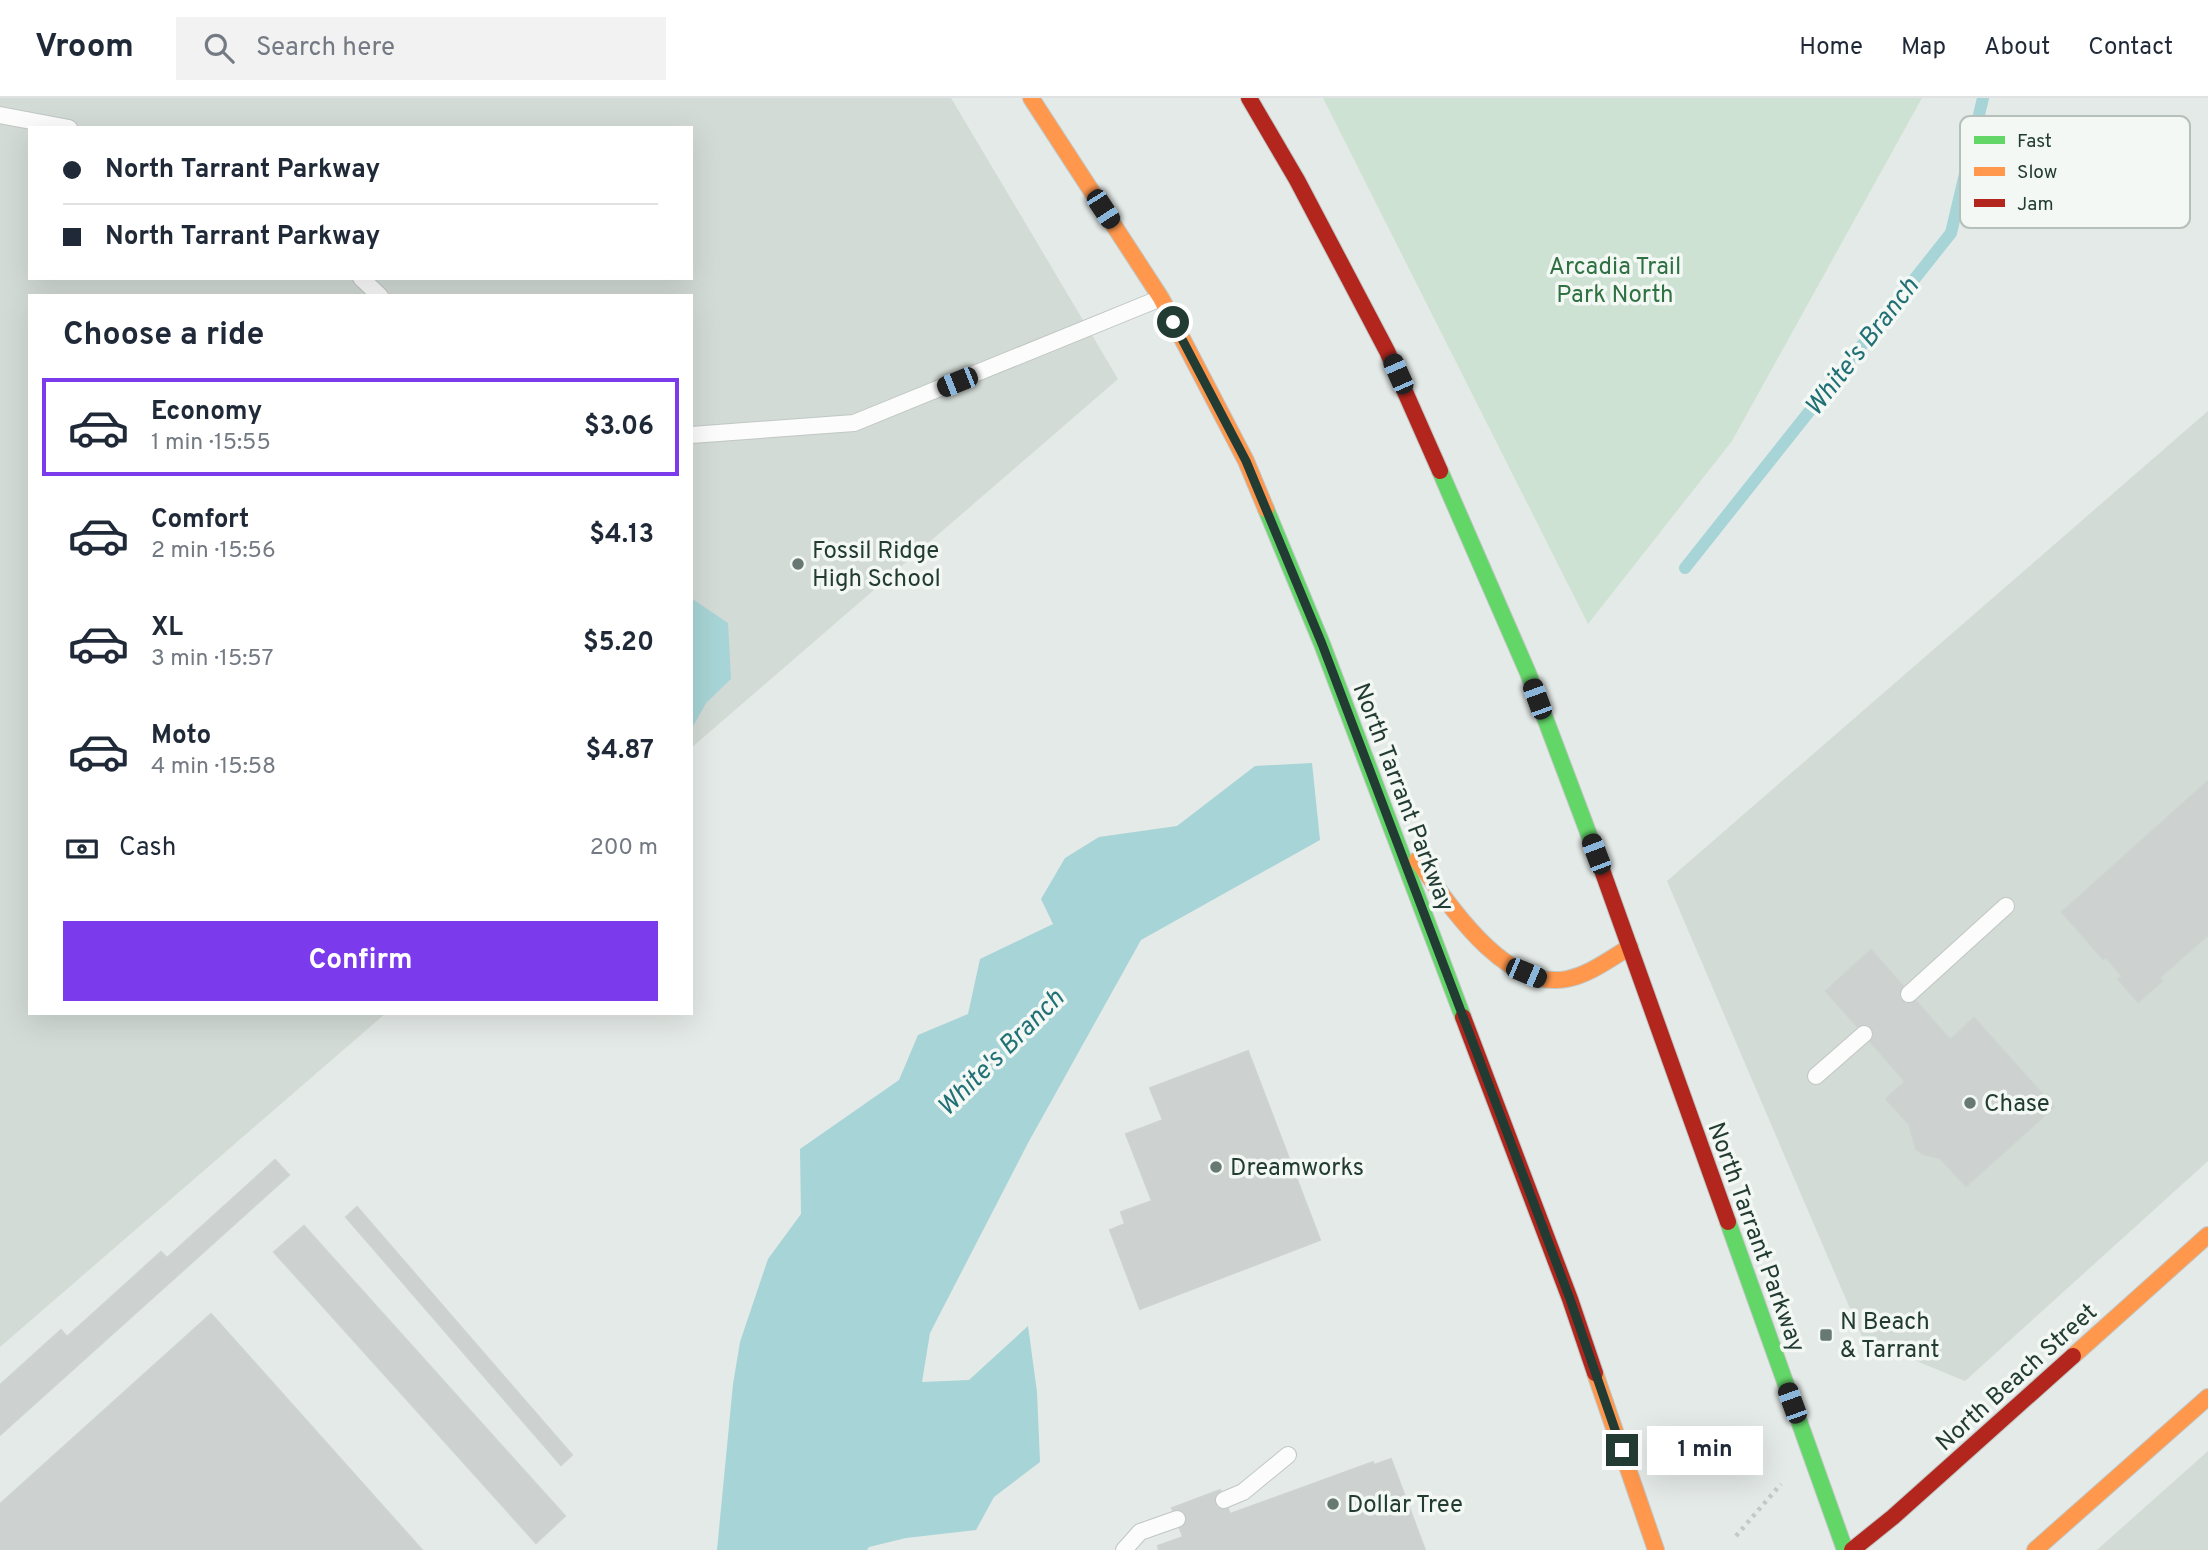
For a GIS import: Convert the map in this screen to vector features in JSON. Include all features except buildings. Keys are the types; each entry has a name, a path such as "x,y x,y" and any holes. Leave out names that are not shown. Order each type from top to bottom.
{"main road":[{"name":"North Tarrant Parkway","path":"1031,98 1161,298 1246,461 1322,644 1570,1299 1656,1550"},
{"name":"North Tarrant Parkway","path":"1249,98 1297,180 1387,351 1528,673 1630,947 1845,1550"},
{"path":"1390,824 1472,933 1513,967 1539,979 1565,980 1630,947"},
{"name":"North Beach Street","path":"1852,1550 1893,1517 2208,1235"},
{"path":"2035,1550 2208,1397"}],"lane":[{"path":"0,115 60,126"},
{"path":"363,280 378,294"},
{"path":"693,435 854,423 1161,298"},
{"path":"1909,994 2006,906"},
{"path":"1816,1076 1864,1034"},
{"path":"1224,1500 1243,1492 1288,1455"},
{"path":"1124,1550 1140,1532 1177,1519"}],"path":[{"path":"1736,1536 1788,1475"}],"shaded area":[{"name":"Fossil Ridge High School","path":"0,98 951,98 1118,379 693,746 693,294 28,294 28,1015 384,1015 0,1347"},
{"path":"2208,411 2208,1161 1965,1381 1863,1339 1667,881"},
{"path":"2208,1451 2208,1550 2097,1550"}],"green space":[{"name":"Arcadia Trail Park North","path":"1323,98 1922,98 1732,441 1588,624"}],"water":[{"path":"693,599 728,623 731,679 706,703 693,726"},
{"path":"1312,763 1320,840 1141,940 1028,1143 930,1333 922,1382 969,1380 1028,1326 1037,1392 1040,1462 994,1497 976,1530 906,1538 869,1547 867,1550 717,1550 733,1384 740,1342 768,1259 801,1214 800,1149 899,1080 918,1035 968,1014 980,959 1053,924 1041,899 1065,858 1099,837 1177,826 1255,766"}],"waterway":[{"name":"White's Branch","path":"1979,116 1983,98"},
{"name":"White's Branch","path":"1685,568 1951,233 1960,195"}],"traffic: fast":[{"path":"1440,471 1528,673 1597,856"},
{"path":"1266,509 1322,644 1463,1017"},
{"path":"1728,1222 1845,1550"}],"traffic: slow":[{"path":"1031,98 1161,298 1246,461 1266,509"},
{"path":"1417,860 1445,899 1480,940 1521,972 1544,979 1567,979 1592,970 1630,947"},
{"path":"2073,1356 2208,1235"},
{"path":"1595,1373 1656,1550"},
{"path":"2035,1550 2208,1397"}],"traffic: jam":[{"path":"1249,98 1297,180 1387,351 1440,471"},
{"path":"1597,856 1728,1222"},
{"path":"1463,1017 1570,1299 1595,1373"},
{"path":"1852,1550 1893,1517 2073,1356"}],"place":[{"name":"Fossil Ridge High School","path":"798,564"},
{"name":"Chase","path":"1970,1103"},
{"name":"Dreamworks","path":"1216,1167"},
{"name":"N Beach & Tarrant","path":"1826,1335"},
{"name":"Dollar Tree","path":"1333,1504"}],"route":[{"path":"1173,322 1246,461 1322,644 1570,1299 1622,1450"}]}
